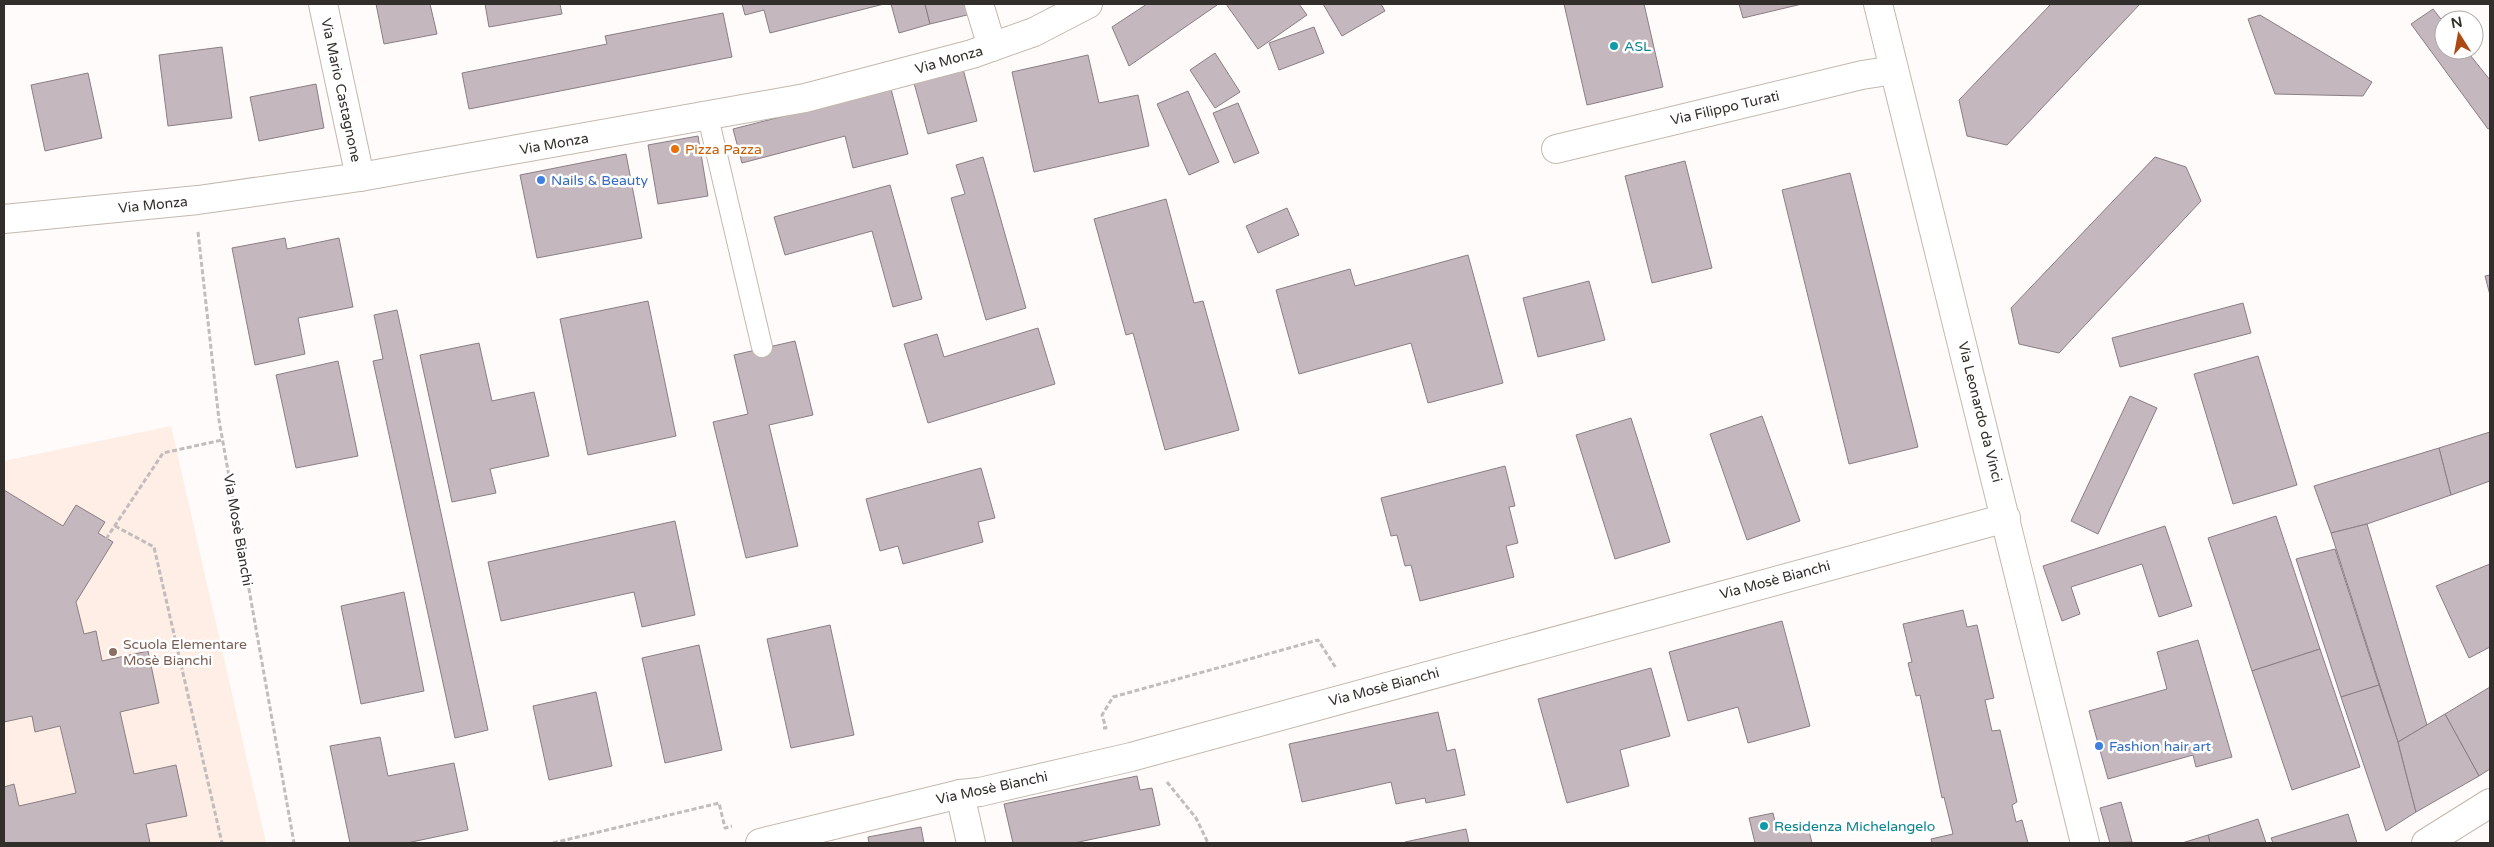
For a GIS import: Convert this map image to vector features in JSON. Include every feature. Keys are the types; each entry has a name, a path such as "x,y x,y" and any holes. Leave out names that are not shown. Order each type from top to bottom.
{"street":[{"name":"Via Mario Castagnone","path":"323,4 360,177"},
{"path":"979,4 992,48"},
{"name":"Via Monza","path":"4,219 198,200 360,177 805,98 933,66 992,48 1034,32 1088,4"},
{"name":"Via Leonardo da Vinci","path":"1878,4 2006,518 2081,836"},
{"name":"Via Filippo Turati","path":"1556,149 1862,75 1894,70"},
{"name":"Via Mosè Bianchi","path":"760,843 960,794 980,792 1132,757 1966,527 2006,518"},
{"path":"960,794 971,843"},
{"path":"2426,843 2490,804"}],"lane":[{"path":"708,116 762,346"}],"path":[{"name":"Via Mosè Bianchi","path":"197,225 222,440 294,843"},
{"path":"106,538 163,453 222,440"},
{"path":"115,526 154,547 222,843"},
{"path":"1097,730 1106,728 1102,715 1113,697 1318,640 1337,669"},
{"path":"1132,757 1169,784 1185,801 1208,843"},
{"path":"553,843 720,803 725,828 741,824"}],"shaded area":[{"name":"Scuola Elementare Mosè Bianchi","path":"171,426 266,843 4,843 4,461"}],"building":[{"path":"376,4 430,4 437,34 384,44"},
{"path":"485,4 560,4 562,14 489,27"},
{"path":"742,4 884,4 770,33 764,10 745,15"},
{"path":"891,4 925,4 930,24 899,33"},
{"path":"925,4 969,4 971,14 930,24"},
{"path":"1147,4 1217,5 1129,66 1112,27"},
{"path":"1226,4 1299,4 1307,15 1258,49"},
{"path":"1323,4 1381,4 1385,11 1342,36"},
{"name":"ASL","path":"1564,4 1644,4 1663,87 1587,105"},
{"path":"1739,4 1802,4 1743,18"},
{"path":"2051,4 2140,4 2007,145 1967,136 1959,100"},
{"path":"2433,9 2434,10 2434,55 2411,24"},
{"path":"723,13 732,57 469,109 462,73 607,44 605,36"},
{"path":"2260,15 2372,82 2363,96 2275,94 2248,19"},
{"path":"1314,27 1324,53 1279,70 1269,43"},
{"path":"222,47 232,118 168,126 159,55"},
{"path":"1215,53 1240,92 1215,108 1190,70"},
{"path":"1088,55 1099,103 1138,95 1149,146 1034,172 1012,72"},
{"path":"2437,60 2474,60 2490,80 2490,128 2488,129"},
{"path":"963,69 977,121 928,134 914,83"},
{"path":"88,73 102,138 45,151 31,85"},
{"path":"316,84 324,128 259,141 250,97"},
{"path":"891,89 908,154 853,168 845,136 742,163 733,129"},
{"path":"1188,91 1219,162 1189,175 1157,104"},
{"path":"1238,103 1259,153 1234,163 1213,113"},
{"path":"698,136 708,196 658,204 648,145"},
{"path":"626,154 642,238 537,258 520,175"},
{"path":"983,157 1026,308 986,320 951,198 965,194 956,165"},
{"path":"2155,157 2186,167 2201,201 2059,353 2019,344 2011,308"},
{"path":"1685,161 1712,268 1652,283 1625,176"},
{"path":"1850,173 1918,447 1849,464 1782,190"},
{"path":"890,185 922,299 893,307 872,231 785,255 774,217"},
{"path":"1166,199 1194,303 1203,301 1239,430 1165,450 1133,333 1126,335 1094,219"},
{"path":"1287,208 1299,235 1258,253 1246,226"},
{"path":"285,238 287,249 339,238 353,307 298,318 305,354 255,365 232,248"},
{"path":"1468,255 1503,383 1428,403 1411,343 1299,374 1276,290 1350,269 1355,286"},
{"path":"2490,275 2490,295 2485,276"},
{"path":"1589,281 1605,340 1538,357 1523,298"},
{"path":"648,301 676,436 588,455 560,319"},
{"path":"2243,303 2251,333 2120,367 2112,338"},
{"path":"397,310 488,730 455,738 373,361 383,359 374,315"},
{"path":"1038,328 1055,384 928,423 904,344 937,334 944,357"},
{"path":"795,341 813,415 769,425 798,546 746,558 713,422 748,414 734,355"},
{"path":"479,343 492,401 534,392 549,456 490,469 496,493 452,502 420,355"},
{"path":"2258,356 2297,485 2233,504 2194,374"},
{"path":"338,361 358,456 296,468 276,375"},
{"path":"2130,396 2157,408 2098,534 2071,521"},
{"path":"1762,416 1800,521 1747,540 1710,434"},
{"path":"1631,418 1670,542 1615,559 1576,435"},
{"path":"2490,432 2490,481 2451,495 2439,448"},
{"path":"2439,448 2451,495 2367,524 2331,533 2314,486"},
{"path":"1505,466 1515,506 1509,507 1518,543 1506,546 1514,577 1420,601 1411,565 1405,566 1397,535 1391,536 1381,498"},
{"path":"981,468 995,518 978,522 983,542 903,564 898,546 880,551 866,499"},
{"path":"4,490 63,526 76,505 105,522 98,533 113,542 76,602 84,634 96,631 102,661 148,651 159,703 120,712 134,774 176,765 187,816 146,824 150,843 4,843 4,787 14,784 19,806 76,793 60,726 35,732 32,716 4,722"},
{"path":"2276,516 2320,649 2252,671 2208,538"},
{"path":"675,521 695,615 642,627 634,592 501,621 488,562"},
{"path":"2367,524 2427,725 2398,742 2331,533"},
{"path":"2165,526 2192,606 2159,617 2142,564 2071,587 2080,614 2062,621 2043,566"},
{"path":"2335,549 2379,685 2341,697 2296,559"},
{"path":"2490,564 2490,647 2469,658 2436,586"},
{"path":"404,592 424,691 361,704 341,606"},
{"path":"1963,610 1967,627 1977,625 1994,698 1985,700 1992,731 2000,730 2017,802 2012,805 2016,822 2022,820 2028,843 1932,843 1931,839 1953,834 1944,797 1942,798 1920,695 1916,696 1908,663 1912,662 1903,624"},
{"path":"1782,621 1810,726 1748,743 1738,707 1688,721 1669,652"},
{"path":"830,625 854,735 791,748 767,639"},
{"path":"2198,640 2232,757 2196,767 2193,755 2108,779 2089,711 2167,689 2157,652"},
{"path":"699,645 722,750 665,763 642,658"},
{"path":"2320,649 2360,767 2292,790 2252,671"},
{"path":"1651,668 1670,736 1620,750 1629,786 1567,803 1538,699"},
{"path":"2379,685 2398,742 2416,812 2386,831 2341,697"},
{"path":"2490,687 2490,769 2479,776 2445,714"},
{"path":"596,692 612,766 549,780 533,706"},
{"path":"1438,712 1447,751 1455,749 1465,795 1426,803 1425,798 1396,804 1391,782 1302,802 1289,744"},
{"path":"2445,714 2479,776 2416,812 2398,742"},
{"path":"380,737 388,776 454,763 468,830 407,843 350,843 330,746"},
{"path":"1137,776 1140,790 1152,788 1160,825 1074,843 1013,843 1004,804"},
{"path":"2121,802 2132,842 2110,843 2100,808"},
{"name":"Residenza Michelangelo","path":"1773,813 1777,830 1807,823 1812,843 1755,843 1749,818"},
{"path":"2348,814 2357,843 2273,843 2271,838"},
{"path":"2258,819 2266,843 2210,843 2208,835"},
{"path":"921,827 924,843 869,843 868,837"},
{"path":"1466,829 1469,843 1405,843 1405,842"},
{"path":"2208,835 2210,843 2182,843"}],"place":[{"name":"ASL","path":"1614,46"},
{"name":"Pizza Pazza","path":"675,149"},
{"name":"Nails & Beauty","path":"541,180"},
{"name":"Scuola Elementare Mosè Bianchi","path":"113,652"},
{"name":"Fashion hair art","path":"2099,746"},
{"name":"Residenza Michelangelo","path":"1764,826"}]}
